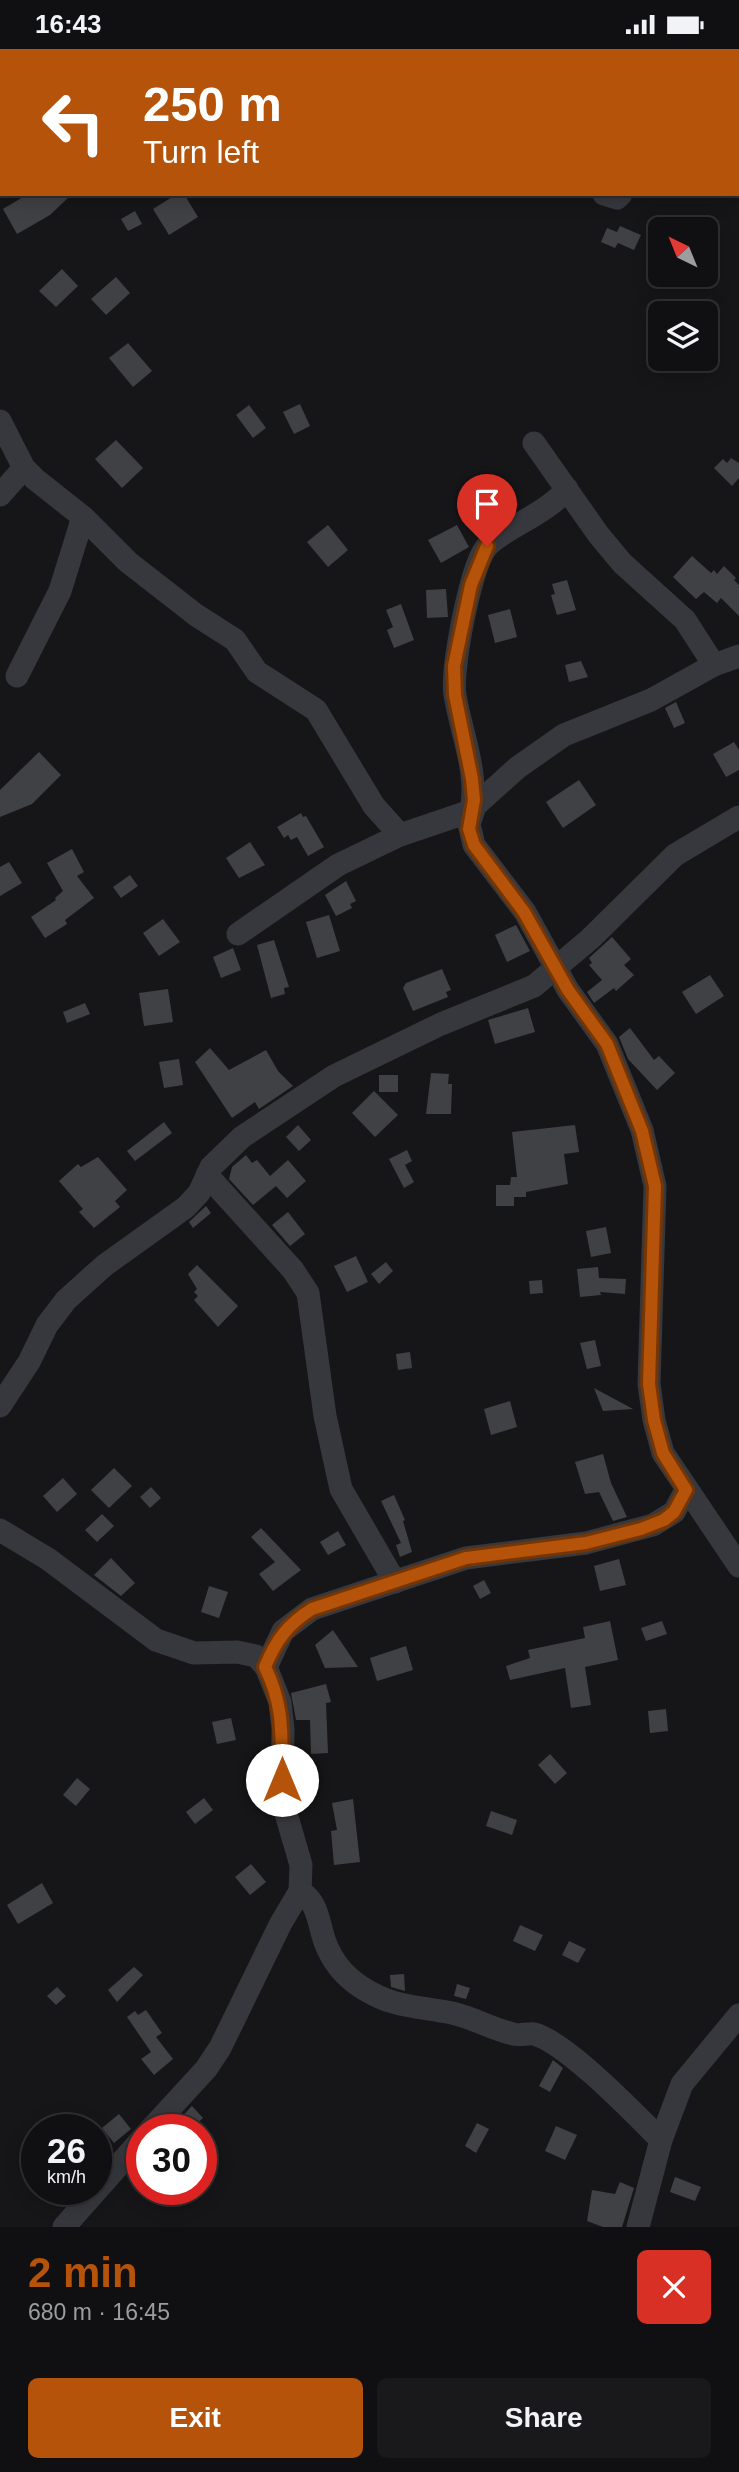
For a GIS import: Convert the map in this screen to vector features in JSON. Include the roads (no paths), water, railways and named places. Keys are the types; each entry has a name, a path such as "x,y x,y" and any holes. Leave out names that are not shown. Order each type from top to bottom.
{"street":[{"path":"0,421 24,468 49,492 83,517 128,562 196,615 235,640 257,672 316,710 374,806 400,835"},
{"path":"534,443 622,563 685,620 714,665"},
{"path":"0,495 24,468"},
{"path":"567,489 555,504 487,546 478,562 454,666 455,695 469,758 474,800 469,829 474,845 524,912 568,990 607,1044 619,1068 652,1165 655,1186 649,1384 654,1420 663,1453 739,1566"},
{"path":"17,676 60,591 83,517"},
{"path":"238,934 338,865 400,835 471,811 517,768 564,735 650,700 714,665 739,656"},
{"path":"0,1406 29,1362 47,1325 66,1300 105,1265 186,1207 199,1193 207,1175 226,1151 313,1087 441,1024 534,986 590,939 675,855 739,817"},
{"path":"207,1175 293,1270 308,1293 325,1416 341,1489 395,1582"},
{"path":"265,1667 279,1637 298,1617 312,1609 466,1558 586,1543 641,1529 664,1520 674,1512 686,1490"},
{"path":"0,1530 48,1559 156,1640 194,1653 249,1653 265,1667 280,1702 283,1729 282,1800 301,1865 300,1891 281,1923 220,2048 206,2069 165,2114"},
{"path":"300,1891 313,1903 333,1958 359,1986 384,2000 408,2008 454,2013 514,2034 532,2034 543,2038 599,2080 661,2140"},
{"path":"638,2227 661,2140 682,2084 739,2015"},
{"path":"64,2227 126,2157"}]}
